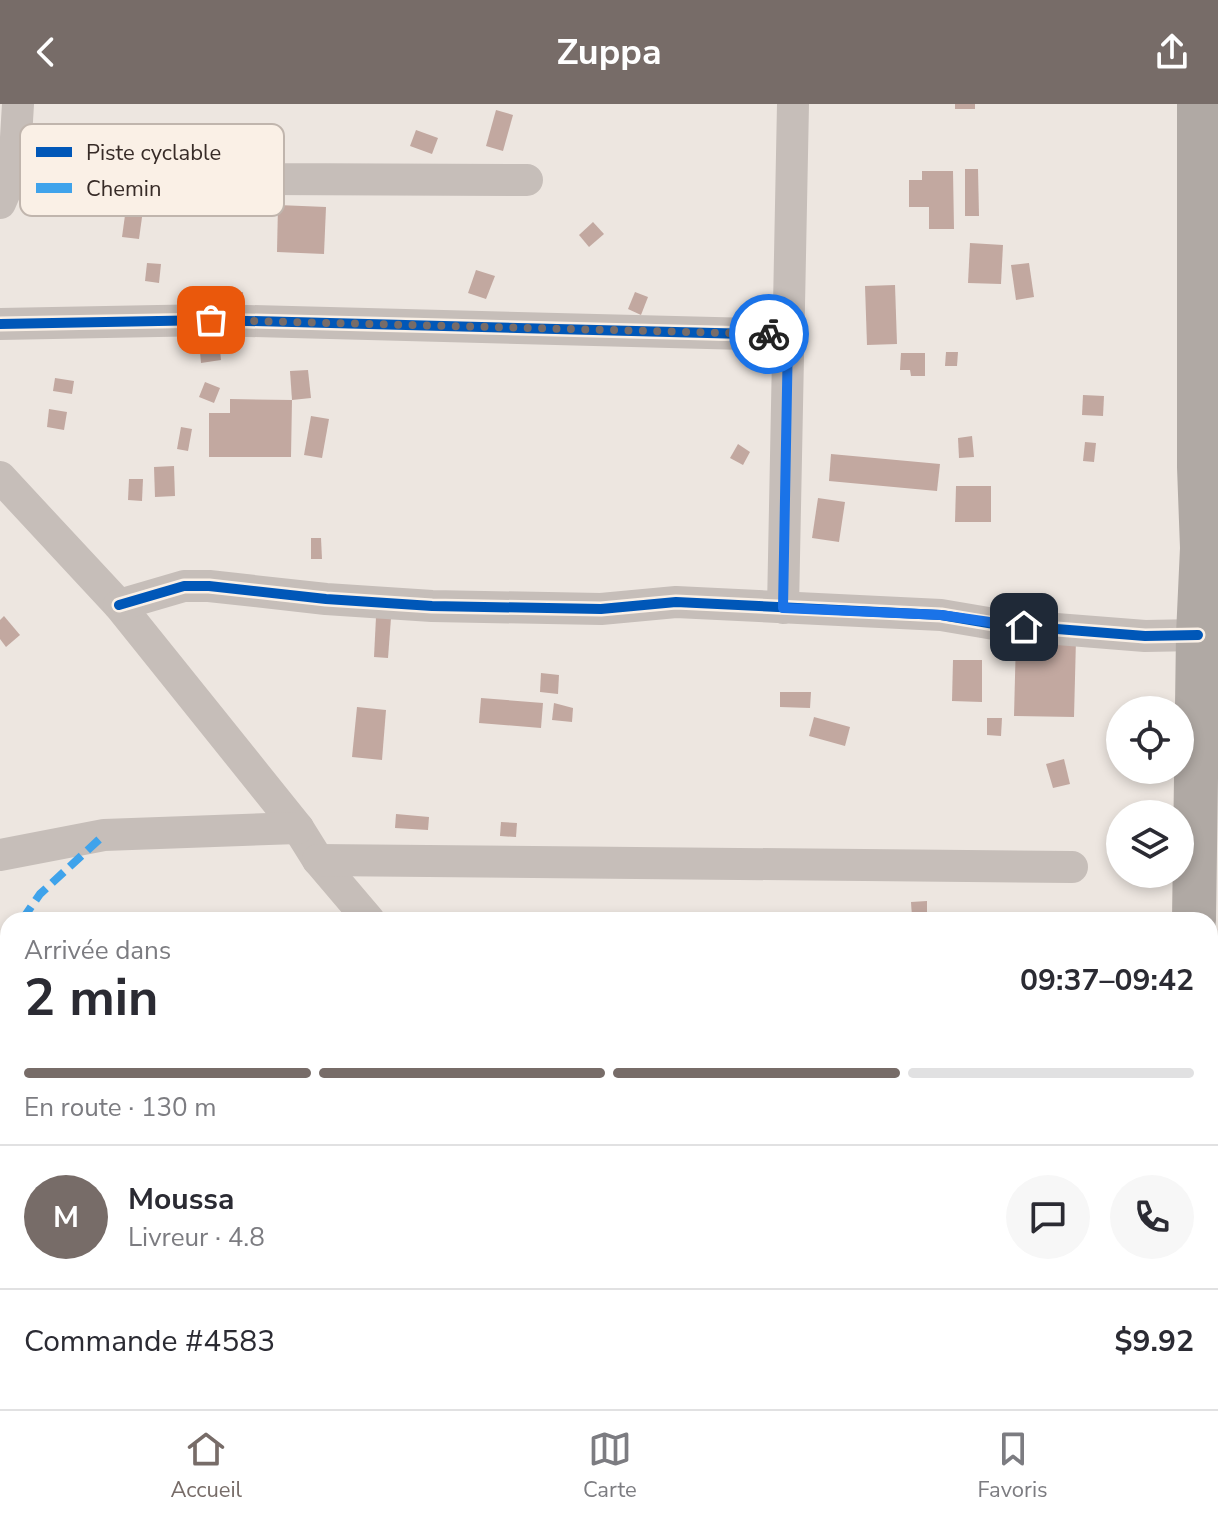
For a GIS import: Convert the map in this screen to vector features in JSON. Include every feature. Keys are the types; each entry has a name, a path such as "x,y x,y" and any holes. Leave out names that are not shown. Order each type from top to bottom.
{"highway":[{"path":"1194,912 1202,548 1199,467 1199,104"}],"street":[{"path":"0,203 18,104"},
{"path":"783,608 793,104"},
{"path":"284,179 527,180"},
{"path":"0,324 211,320 788,335"},
{"path":"0,477 119,605 362,912"},
{"path":"119,605 184,586 209,586 326,599 432,606 601,609 676,602 941,615 994,624 1145,636 1198,635"},
{"path":"0,855 104,835 298,828"},
{"path":"318,860 1072,867"}],"building":[{"path":"955,104 975,104 975,109 955,109"},
{"path":"496,110 513,115 503,151 486,146"},
{"path":"416,130 438,138 432,154 410,146"},
{"path":"965,169 978,169 979,216 965,216"},
{"path":"922,171 953,171 954,229 929,229 929,207 909,207 909,180 922,180"},
{"path":"284,205 326,207 324,254 277,252 278,216 284,216"},
{"path":"125,216 142,216 139,239 122,237"},
{"path":"593,222 604,234 589,247 579,235"},
{"path":"970,243 1003,245 1001,284 968,283"},
{"path":"147,263 161,264 159,283 145,281"},
{"path":"1029,263 1034,297 1016,300 1011,265"},
{"path":"476,270 495,276 486,299 468,293"},
{"path":"895,285 897,344 867,345 865,286"},
{"path":"243,292 244,305 231,306 230,294"},
{"path":"635,292 648,297 641,315 628,309"},
{"path":"218,329 221,360 201,363 198,331"},
{"path":"946,352 958,352 957,366 945,366"},
{"path":"901,353 925,353 925,376 911,376 910,370 900,370"},
{"path":"308,370 311,398 292,400 290,371"},
{"path":"55,378 74,381 72,394 53,391"},
{"path":"205,382 220,388 214,403 199,397"},
{"path":"1083,395 1104,396 1103,416 1082,415"},
{"path":"230,399 292,400 291,457 209,457 209,413 230,413"},
{"path":"49,409 67,412 64,430 47,427"},
{"path":"311,416 329,419 322,458 304,455"},
{"path":"181,427 192,429 188,451 177,449"},
{"path":"972,436 974,457 959,458 958,438"},
{"path":"1085,442 1096,443 1094,462 1083,461"},
{"path":"738,444 750,452 743,465 730,458"},
{"path":"831,454 940,464 937,491 829,481"},
{"path":"174,466 175,496 155,497 154,467"},
{"path":"129,479 143,479 142,501 128,500"},
{"path":"956,486 991,486 991,522 955,522"},
{"path":"818,498 845,502 839,542 812,538"},
{"path":"311,538 321,538 322,559 311,559"},
{"path":"4,616 20,635 6,647 0,639 0,620"},
{"path":"376,617 391,618 388,658 374,657"},
{"path":"1016,638 1076,639 1074,717 1014,716"},
{"path":"953,660 982,660 982,702 952,701"},
{"path":"541,673 559,675 558,694 540,692"},
{"path":"780,692 811,692 810,708 780,707"},
{"path":"481,698 543,703 541,728 479,723"},
{"path":"554,703 573,708 572,722 552,720"},
{"path":"357,707 386,710 382,760 352,757"},
{"path":"814,717 850,727 845,746 809,736"},
{"path":"987,718 1002,718 1001,736 987,735"},
{"path":"1064,759 1070,784 1053,788 1046,764"},
{"path":"396,814 429,817 428,830 395,828"},
{"path":"501,822 517,823 516,837 500,836"},
{"path":"927,901 927,912 912,912 911,902"}],"marked path":[{"path":"28,912 40,894 104,835"}],"cycle path":[{"path":"0,324 211,320 788,335"},
{"path":"119,605 184,586 209,586 326,599 432,606 601,609 676,602 941,615 994,624 1145,636 1198,635"}],"way so far":[{"path":"211,320 769,334"}],"route":[{"path":"769,334 788,335 783,608 941,615 1024,627"}]}
